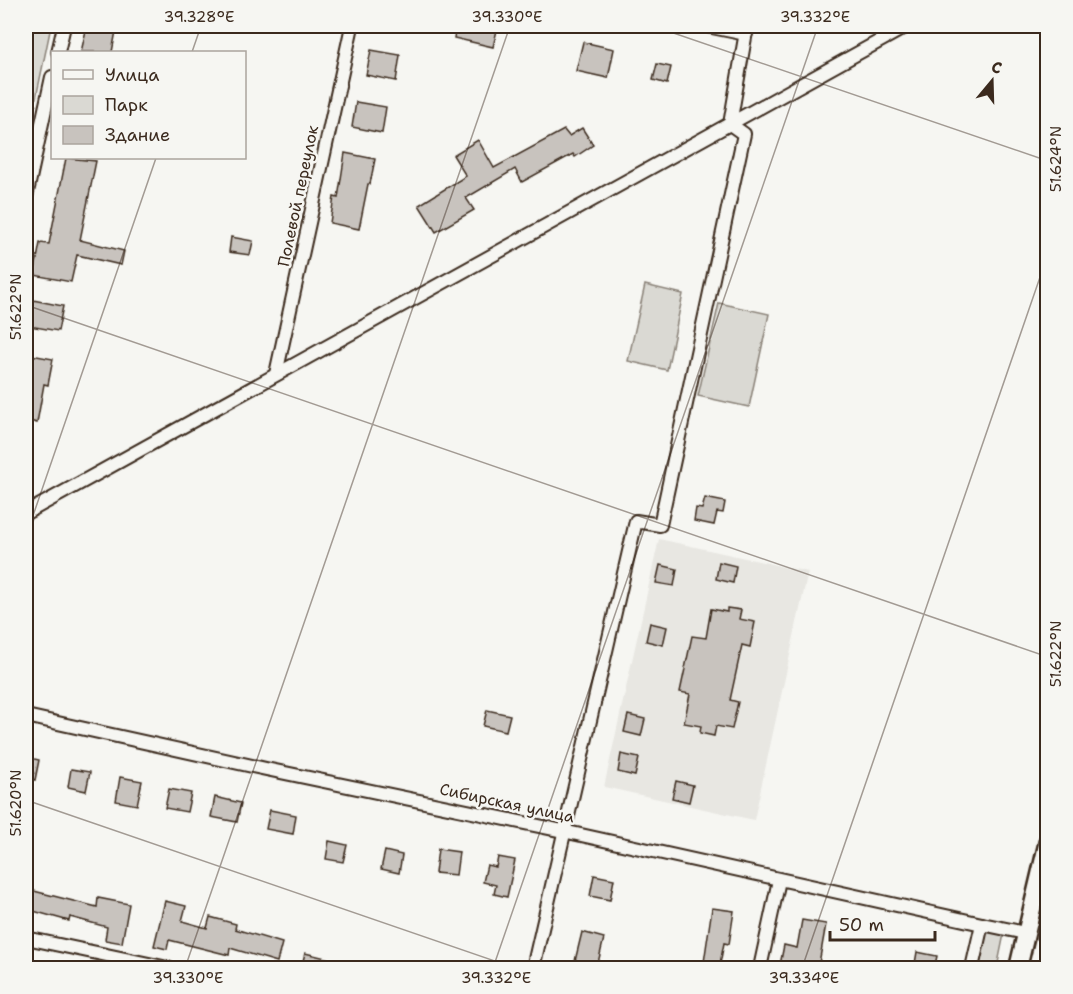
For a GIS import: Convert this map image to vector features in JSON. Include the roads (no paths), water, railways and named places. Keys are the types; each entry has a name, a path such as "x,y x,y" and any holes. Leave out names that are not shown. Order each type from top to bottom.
{"main road":[{"path":"1018,969 1047,841"}],"street":[{"path":"58,51 64,26"},
{"name":"Полевой переулок","path":"276,374 352,26"},
{"path":"707,26 747,30 730,124"},
{"path":"26,513 907,26"},
{"path":"26,197 51,82"},
{"path":"533,969 636,521 660,525 744,134 730,124"},
{"name":"Сибирская улица","path":"26,716 1025,933"},
{"path":"760,969 779,880"},
{"path":"972,969 982,924"},
{"path":"26,938 168,969"}]}
